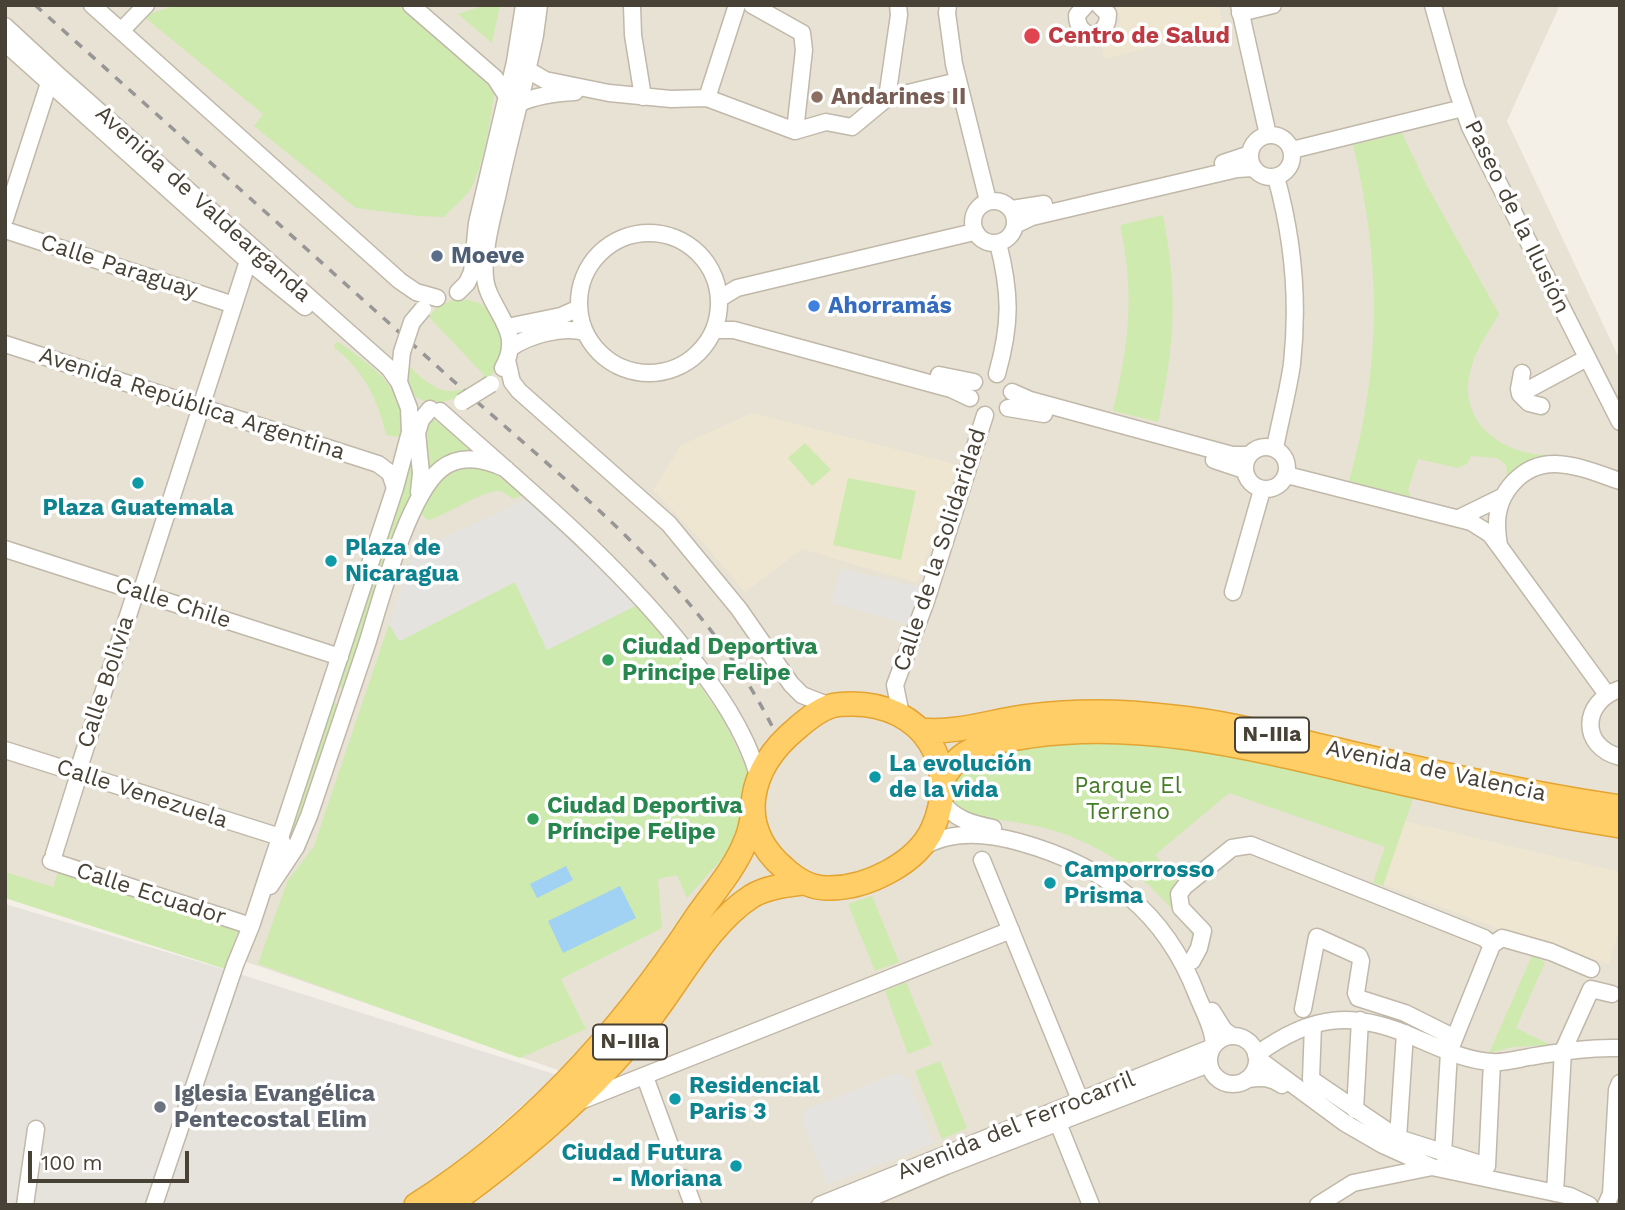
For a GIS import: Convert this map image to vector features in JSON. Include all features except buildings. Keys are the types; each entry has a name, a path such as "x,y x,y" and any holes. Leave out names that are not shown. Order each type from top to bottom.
{"highway":[{"name":"N-IIIa","path":"416,1205 463,1172 525,1121 573,1075 617,1027 666,963 747,840 758,775 780,742 805,721 830,706 867,704 901,715 921,730 934,748 942,790 932,830 914,853 891,871 862,884 824,888 803,883 754,895 739,906 704,944 658,1009 613,1063 493,1174 449,1205"},
{"name":"Avenida de Valencia","path":"921,730 956,730 1013,718 1055,713 1107,712 1176,717 1260,732 1479,782 1620,807"},
{"name":"Avenida de Valencia","path":"942,790 951,766 966,752 993,743 1066,732 1121,731 1214,742 1459,796 1620,826"},
{"name":"N-IIIa","path":"753,814 755,828 765,849 803,883"}],"street":[{"path":"92,5 400,281 416,292 437,298"},
{"path":"121,32 146,5"},
{"path":"524,5 515,62 513,99 485,262 486,284 507,327 512,382 669,524 739,609 791,684 802,695 830,706"},
{"path":"251,926 404,456 410,432 410,418 402,389 402,352 412,322 423,309 437,298 458,292 467,283 472,272 477,223 513,99 528,70 539,5"},
{"path":"632,5 633,35 643,97"},
{"path":"707,97 737,5"},
{"path":"752,5 802,33 804,50 795,131"},
{"path":"887,98 899,16 898,5"},
{"path":"948,5 950,40 958,80 988,201"},
{"path":"1086,5 1077,15 1077,22 1081,30 1088,34 1103,31 1108,23 1108,14 1099,5"},
{"path":"1268,135 1239,9 1273,5"},
{"name":"Paseo de la Ilusión","path":"1433,5 1463,108 1620,422"},
{"path":"417,8 495,78 513,99"},
{"name":"Avenida de Valdearganda","path":"5,26 389,368 402,389"},
{"path":"5,43 248,261 340,334 358,341"},
{"path":"528,70 545,80 609,93 671,99 707,97 795,131 826,122 852,127 887,98 958,80"},
{"path":"5,219 50,83"},
{"path":"513,99 558,93 609,93"},
{"path":"1292,150 1463,108"},
{"path":"1268,135 1284,139 1292,150 1290,166 1276,177 1260,174 1252,161 1254,144 1268,135"},
{"path":"1014,217 997,200 988,201 974,212 973,226 981,239 989,243 999,243 1006,240 1014,217 1043,205 1235,160 1252,161"},
{"path":"1275,449 1292,365 1295,280 1287,216 1276,177"},
{"path":"715,279 734,279 973,226"},
{"path":"719,305 737,288 973,226"},
{"name":"Calle Paraguay","path":"5,230 234,305"},
{"path":"658,233 687,244 705,261 715,279 719,305 714,330 699,352 687,362 665,371 646,373 633,371 610,361 598,351 585,331 579,308 582,281 596,257 615,241 634,234 658,233"},
{"path":"998,374 1005,343 1009,294 999,243"},
{"name":"Calle Bolivia","path":"52,858 248,261"},
{"path":"458,292 487,301 498,309"},
{"path":"719,305 736,321 954,380 972,390 978,411 985,415 1002,413 1010,400 1006,379 998,374 980,376 972,390"},
{"path":"507,327 561,316 579,308"},
{"path":"419,498 421,473 416,433 421,420 435,410 462,402 491,384 520,341 565,330 585,331"},
{"path":"714,330 734,330 951,389 972,390"},
{"name":"Avenida República Argentina","path":"5,344 378,464"},
{"path":"1520,394 1587,358"},
{"path":"1522,373 1518,389 1520,394 1529,403 1541,406"},
{"path":"402,389 418,405 435,410 506,469 631,584 667,625 728,708 758,775"},
{"path":"1010,400 1030,400 1232,455 1247,463"},
{"name":"Calle de la Solidaridad","path":"901,715 895,685 926,601 985,415"},
{"path":"1256,449 1275,449 1282,453 1286,461 1287,475 1279,486 1262,490 1249,482 1247,463 1256,449"},
{"path":"378,464 392,463 404,456"},
{"path":"154,1205 235,965 273,880 289,857 309,816 399,546 419,498 430,479 456,461 481,459 506,469"},
{"path":"378,464 390,473 395,488"},
{"path":"1459,519 1502,498 1520,476 1552,464 1581,468 1620,481"},
{"path":"1287,475 1482,527 1613,691 1593,709 1592,734 1602,749 1620,757"},
{"path":"1233,592 1262,490"},
{"path":"1499,546 1497,523 1502,498"},
{"name":"Calle Chile","path":"5,549 340,657"},
{"name":"Calle de la Solidaridad","path":"867,704 895,685"},
{"path":"331,686 333,693 338,696 350,694"},
{"name":"Calle Venezuela","path":"5,750 280,837"},
{"path":"942,790 956,817 977,825 1046,840 1110,872 1125,883 1163,919 1192,961 1213,1013 1224,1030 1247,1041 1256,1056 1345,1123 1395,1148 1425,1168 1560,1199 1570,1196 1589,1205"},
{"path":"914,853 941,839 966,834 982,835 1043,849 1105,879 1140,906 1173,945 1185,964 1210,1026 1213,1046 1209,1064 1212,1072 1224,1082 1241,1083 1262,1077 1274,1079 1340,1128 1395,1148 1443,1154 1487,1166 1492,1062"},
{"path":"280,837 289,857"},
{"path":"1192,961 1199,948 1203,930 1181,908 1179,894 1185,886 1232,848 1251,845 1484,938 1492,945"},
{"name":"Calle Ecuador","path":"52,858 251,926"},
{"path":"982,860 1082,1106"},
{"path":"570,1105 1010,928"},
{"path":"1303,1009 1317,937 1359,956 1361,961 1356,993 1358,998 1405,1013 1451,1044"},
{"path":"1443,1154 1451,1044 1492,945 1502,938 1551,952 1591,969"},
{"path":"1560,1199 1563,1051 1591,989 1612,994"},
{"path":"1248,1079 1256,1066 1256,1056 1273,1041 1314,1024 1341,1019 1360,1020 1451,1044 1492,1062 1563,1051 1620,1048"},
{"path":"1355,1110 1360,1020"},
{"path":"1314,1024 1311,1079 1355,1110 1395,1148"},
{"path":"1395,1148 1405,1033"},
{"path":"1213,1046 1232,1036"},
{"name":"Avenida del Ferrocarril","path":"855,1205 1058,1123 1082,1106 1213,1046"},
{"name":"Avenida del Ferrocarril","path":"820,1205 1082,1106 1209,1064"},
{"path":"645,1077 671,1148"},
{"path":"1606,1205 1611,1194 1617,1090 1620,1083"},
{"path":"1058,1123 1091,1205"},
{"path":"26,1205 36,1129"},
{"path":"1318,1205 1353,1183 1425,1168"},
{"path":"683,1178 694,1205"}],"shaded area":[{"path":"5,5 1560,5 1507,121 1620,360 1620,1205 455,1205 572,1075 5,878"},
{"path":"1117,5 1224,5 1219,9 1224,29 1104,59 1101,44 1109,41 1118,30 1120,20"},
{"path":"752,413 958,465 917,583 802,549 745,592 653,490 681,445"},
{"path":"527,499 637,605 547,650 515,582 399,641 389,624 413,552"},
{"path":"840,569 921,587 908,624 832,603"},
{"path":"1405,821 1620,872 1620,926 1609,964 1504,931 1382,884"},
{"path":"5,904 233,972 557,1075 428,1188 403,1205 5,1205"},
{"path":"897,1073 908,1078 934,1143 827,1185 801,1119 805,1110"}],"green space":[{"path":"177,5 399,5 495,90 484,151 470,189 444,217 356,208 254,126 263,114 143,16"},
{"path":"485,5 500,5 492,43 458,14"},
{"path":"1402,133 1426,184 1499,314 1479,347 1471,368 1468,387 1470,404 1476,419 1499,441 1530,453 1548,455 1522,465 1507,479 1506,465 1497,458 1471,456 1467,464 1458,468 1418,459 1408,490 1411,497 1349,481 1367,396 1374,313 1369,230 1353,145"},
{"path":"1163,215 1171,270 1172,319 1168,368 1158,422 1113,411 1123,363 1129,296 1120,225"},
{"path":"455,299 481,304 491,312 504,340 502,356 492,374 474,389 449,400 425,401 415,396 408,386 407,364 433,386 448,391 469,387 484,375 429,317 437,307"},
{"path":"338,342 376,370 394,392 402,420 401,437 386,435 374,397 353,365 334,347"},
{"path":"431,417 475,452 426,477 422,438 426,423"},
{"path":"805,443 831,470 812,486 788,458"},
{"path":"411,451 415,451 415,495 346,686 341,688 336,683"},
{"path":"468,465 490,470 523,495 513,499 502,492 492,492 429,520 424,517 421,512 437,481 449,472"},
{"path":"848,478 916,491 901,560 833,545"},
{"name":"Ciudad Deportiva Príncipe Felipe","path":"515,582 547,650 637,605 679,656 723,719 748,772 741,831 727,853 687,898 677,875 658,879 662,928 561,979 586,1029 520,1058 258,964 287,882 314,846 389,624 400,641"},
{"path":"330,700 338,705 342,704 304,815 284,848"},
{"name":"Parque El Terreno","path":"1079,737 1173,746 1414,796 1383,886 1373,883 1385,847 1229,793 1155,855 1183,893 1192,915 1194,938 1162,898 1124,865 1102,851 1056,831 1015,822 972,818 951,803 950,783 976,757"},
{"path":"59,869 239,927 225,969 5,898 5,872 53,887"},
{"path":"872,896 899,962 875,971 848,904"},
{"path":"1532,956 1545,962 1516,1028 1551,1045 1513,1047 1489,1053"},
{"path":"906,982 932,1045 908,1054 885,991"},
{"path":"940,1061 967,1128 942,1139 915,1071"}],"water":[{"path":"566,866 573,880 537,898 530,884"},
{"path":"620,886 636,918 563,953 548,921"}],"railway":[{"path":"35,5 629,539 671,583 709,629 744,678 774,730"}],"place":[{"name":"Centro de Salud","path":"1032,36"},
{"name":"Andarines II","path":"817,97"},
{"name":"Moeve","path":"437,256"},
{"name":"Ahorramás","path":"814,306"},
{"name":"Plaza Guatemala","path":"138,483"},
{"name":"Plaza de Nicaragua","path":"331,561"},
{"name":"Ciudad Deportiva Principe Felipe","path":"608,660"},
{"name":"La evolución de la vida","path":"875,777"},
{"name":"Ciudad Deportiva Príncipe Felipe","path":"533,819"},
{"name":"Camporrosso Prisma","path":"1050,883"},
{"name":"Residencial Paris 3","path":"675,1099"},
{"name":"Iglesia Evangélica Pentecostal Elim","path":"160,1107"},
{"name":"Ciudad Futura - Moriana","path":"736,1166"}]}
